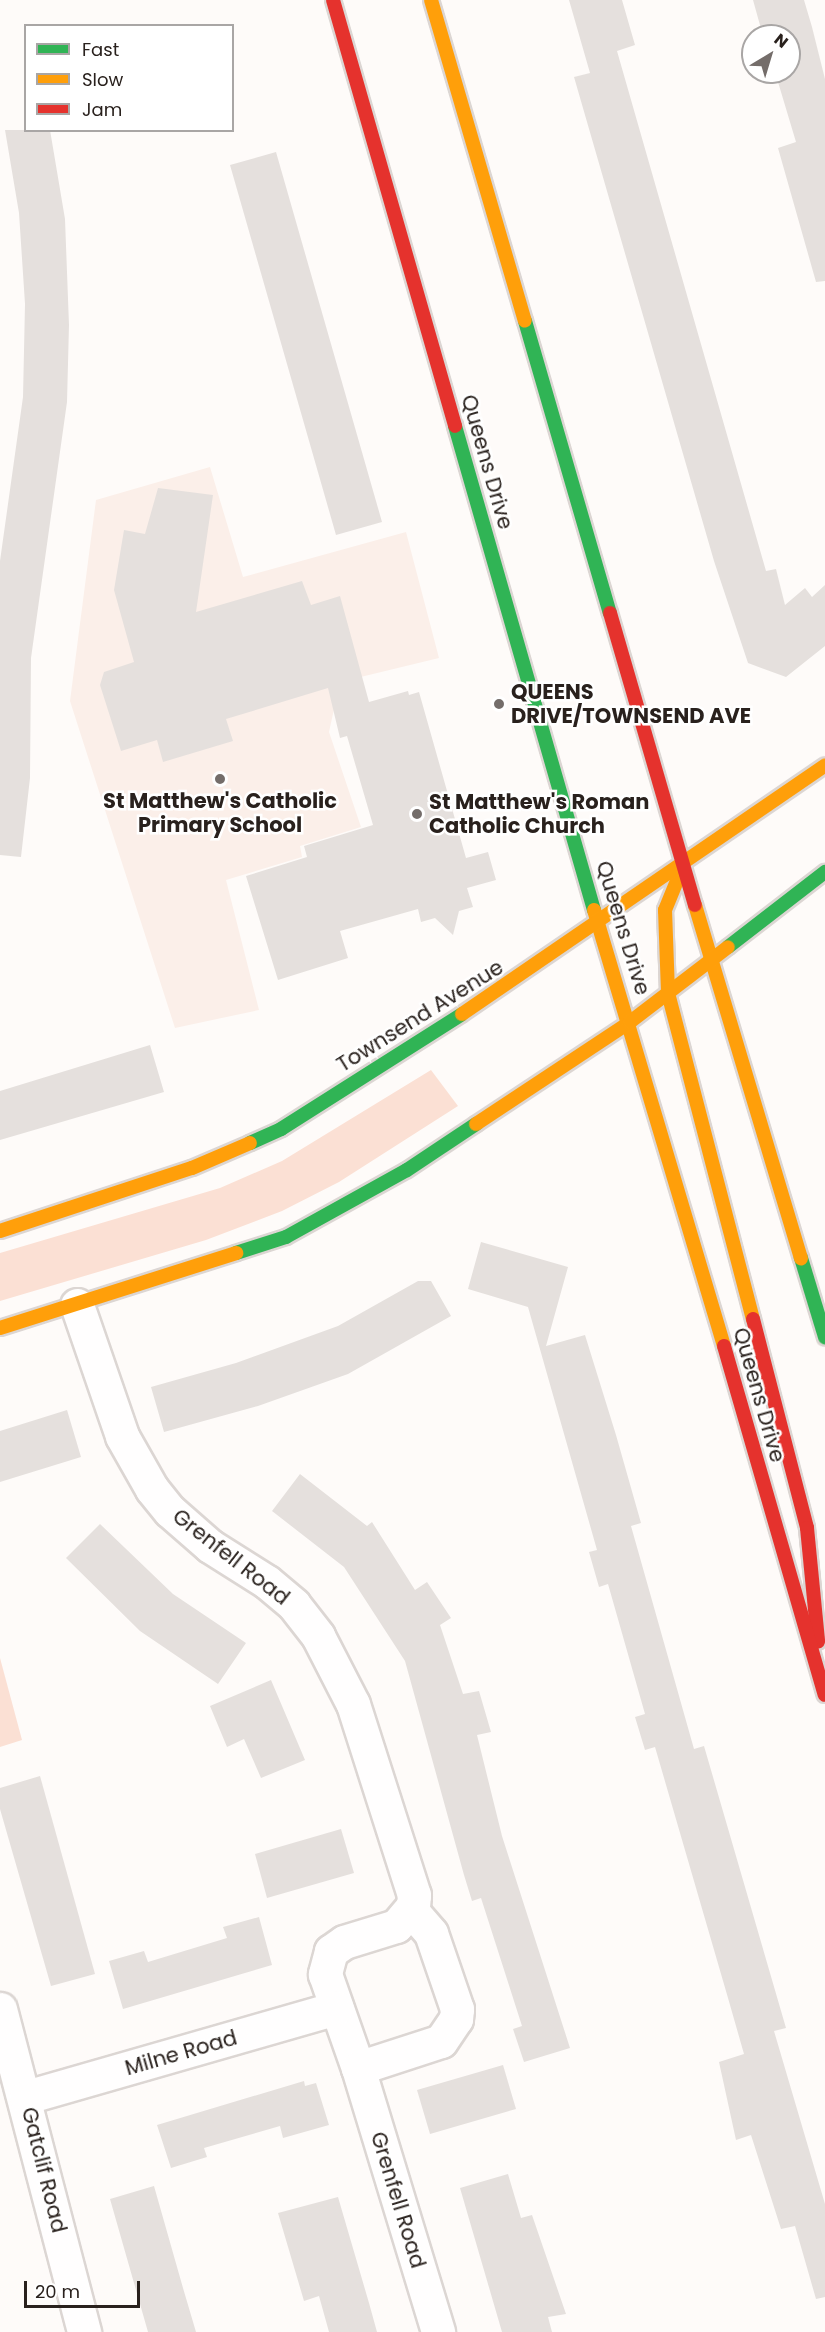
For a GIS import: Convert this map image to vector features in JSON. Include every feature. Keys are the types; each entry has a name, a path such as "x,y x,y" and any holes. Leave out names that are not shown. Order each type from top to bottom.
{"main road":[{"name":"Queens Drive","path":"333,0 598,923 630,1022 824,1689"},
{"path":"431,0 711,961 817,1277 825,1337"},
{"name":"Townsend Avenue","path":"0,1231 192,1168 281,1129 485,1000 683,866 825,765"},
{"path":"683,866 664,910 668,993 807,1528 824,1689"},
{"path":"0,1328 286,1238 407,1170 630,1022 825,872"}],"street":[{"name":"Grenfell Road","path":"77,1305 122,1436 152,1489 170,1511 210,1546 267,1582 294,1605 337,1667 352,1704 414,1895 411,1910 396,1926 344,1942 331,1951 325,1974 358,2068 438,2332"},
{"path":"358,2068 441,2041 456,2019 457,2009 431,1934 411,1910"},
{"name":"Milne Road","path":"26,2097 337,2008"},
{"name":"Gatclif Road","path":"0,2009 26,2097 84,2332"}],"shaded area":[{"name":"St Matthew's Catholic Primary School","path":"210,467 243,577 406,532 439,658 340,682 329,732 361,827 300,846 302,857 226,880 259,1010 175,1028 70,701 96,500"},
{"path":"431,1070 458,1106 339,1182 282,1211 206,1240 0,1301 0,1253 220,1188 282,1161"},
{"path":"0,1658 22,1740 0,1747"}],"building":[{"path":"569,0 622,0 635,45 617,51 766,571 776,569 785,605 805,588 812,597 825,585 825,646 786,677 748,663 714,561 574,77 590,73"},
{"path":"753,0 804,0 825,79 825,281 816,282 778,148 796,142 779,84 801,84 801,24 760,24"},
{"path":"5,130 50,132 65,219 69,325 67,402 31,658 30,778 21,857 0,855 0,561 23,397 25,304 19,213"},
{"path":"276,152 382,522 336,535 230,165"},
{"path":"158,488 213,495 196,612 302,581 311,605 340,596 369,702 408,691 409,695 419,692 466,858 488,852 496,880 467,888 473,907 459,911 453,935 435,918 421,922 418,909 340,931 348,958 278,980 246,876 307,857 304,846 373,825 347,736 340,738 328,688 226,719 233,741 163,762 157,740 121,751 100,685 104,672 134,662 114,590 124,530 145,534"},
{"path":"150,1045 164,1092 0,1140 0,1091"},
{"path":"481,1242 568,1267 546,1346 585,1335 616,1435 641,1523 631,1526 694,1749 704,1746 786,2028 774,2031 825,2204 825,2297 816,2299 795,2226 781,2229 751,2135 736,2140 719,2062 744,2054 655,1747 645,1750 635,1717 645,1714 608,1584 599,1587 589,1552 597,1550 528,1307 468,1289"},
{"path":"418,1281 431,1281 451,1316 348,1374 258,1406 164,1432 151,1387 236,1363 338,1326"},
{"path":"67,1410 81,1457 0,1482 0,1431"},
{"path":"300,1474 367,1526 372,1522 415,1590 427,1582 451,1618 440,1625 463,1694 479,1691 491,1732 477,1735 502,1836 570,2048 524,2062 513,2029 522,2026 481,1898 472,1901 405,1661 344,1567 272,1511"},
{"path":"100,1524 173,1594 246,1643 218,1684 140,1631 66,1558"},
{"path":"271,1680 305,1760 261,1778 244,1739 227,1747 210,1706"},
{"path":"40,1776 95,1974 51,1986 0,1809 0,1788"},
{"path":"341,1829 354,1873 267,1898 255,1854"},
{"path":"259,1917 272,1965 123,2009 109,1961 144,1951 148,1962 227,1938 223,1927"},
{"path":"503,2065 516,2109 430,2134 417,2090"},
{"path":"304,2081 305,2086 316,2083 329,2125 283,2138 280,2126 204,2148 207,2157 171,2168 157,2125"},
{"path":"508,2174 521,2218 532,2215 566,2314 548,2317 552,2332 502,2332 460,2188"},
{"path":"154,2186 196,2332 148,2332 110,2199"},
{"path":"338,2197 377,2332 329,2332 319,2296 304,2301 278,2213"}],"traffic: fast":[{"path":"525,321 610,613"},
{"path":"455,426 594,910"},
{"path":"728,947 825,872"},
{"path":"250,1143 281,1129 462,1014"},
{"path":"236,1253 286,1237 407,1170 476,1124"},
{"path":"801,1258 825,1337"}],"traffic: slow":[{"path":"431,0 525,321"},
{"path":"462,1014 825,765"},
{"path":"683,866 665,910 668,993 753,1319"},
{"path":"695,905 801,1258"},
{"path":"594,910 724,1346"},
{"path":"476,1124 630,1022 728,947"},
{"path":"0,1231 192,1168 250,1143"},
{"path":"0,1328 236,1253"}],"traffic: jam":[{"path":"333,0 455,426"},
{"path":"610,613 695,905"},
{"path":"753,1319 807,1528 818,1641"},
{"path":"724,1346 825,1695"}],"place":[{"name":"QUEENS DRIVE/TOWNSEND AVE","path":"499,704"},
{"name":"St Matthew's Catholic Primary School","path":"220,779"},
{"name":"St Matthew's Roman Catholic Church","path":"417,814"}]}
